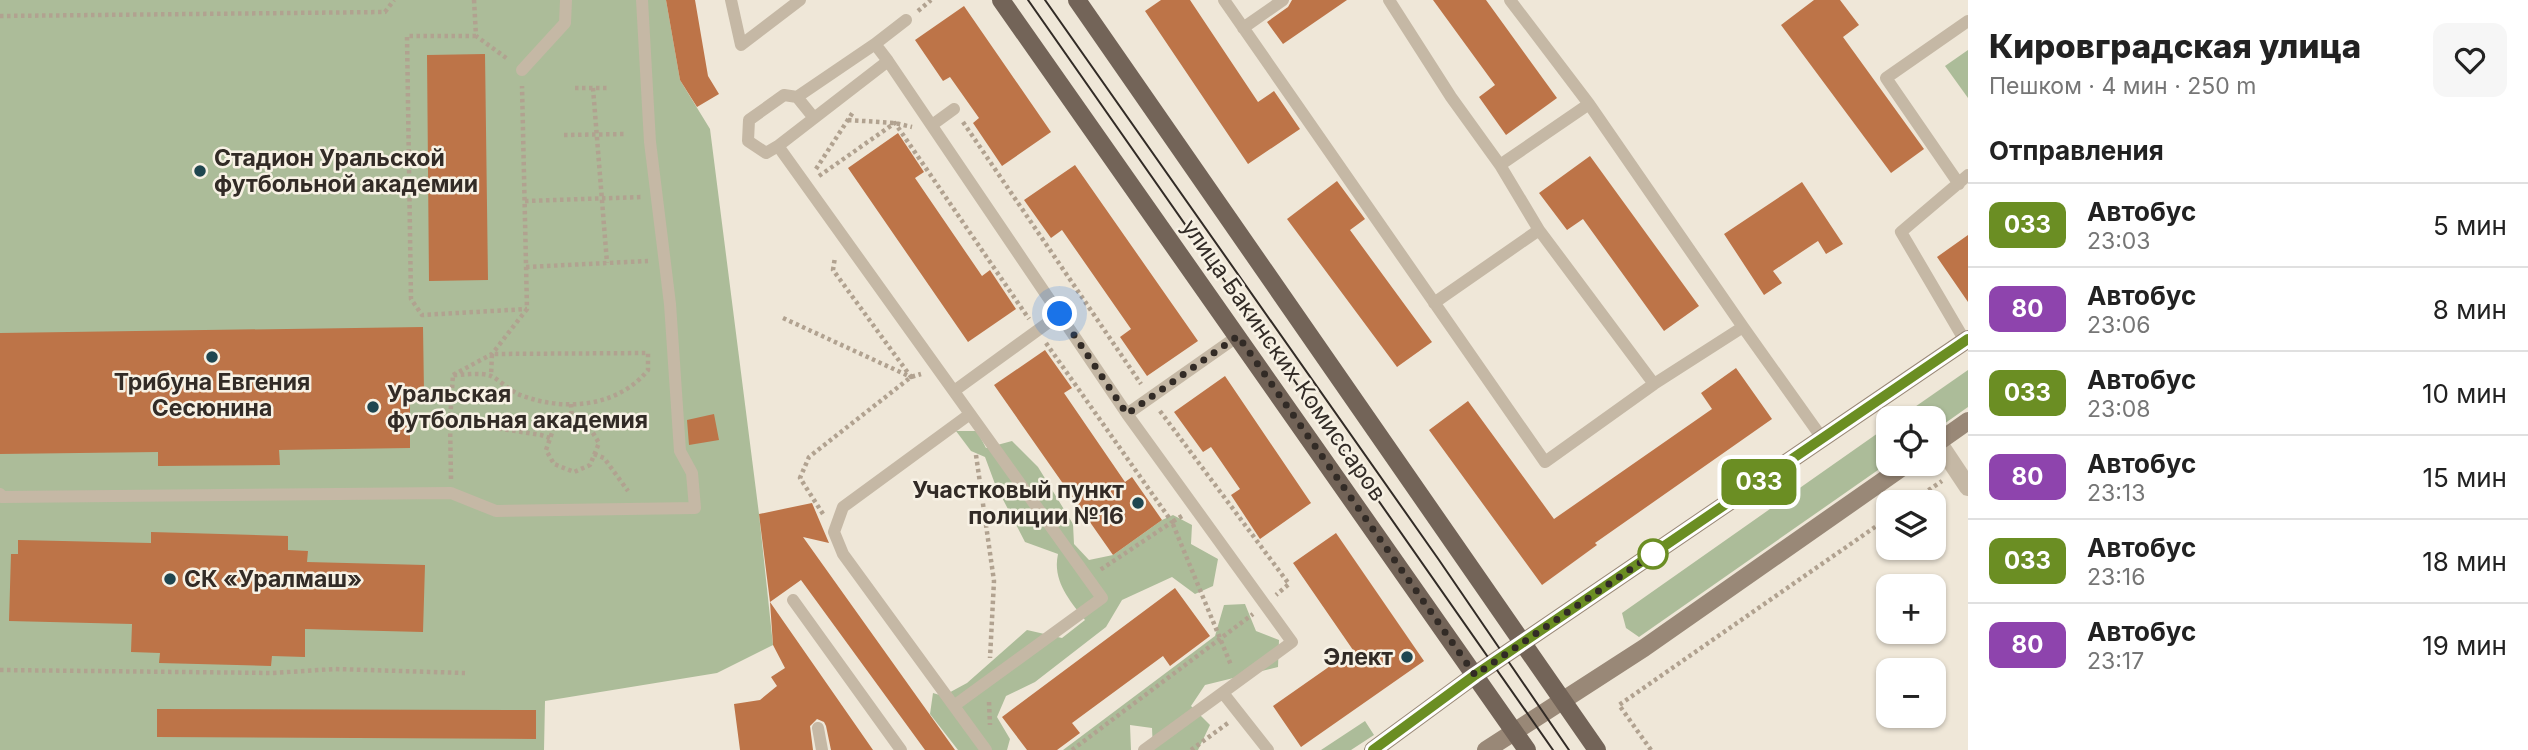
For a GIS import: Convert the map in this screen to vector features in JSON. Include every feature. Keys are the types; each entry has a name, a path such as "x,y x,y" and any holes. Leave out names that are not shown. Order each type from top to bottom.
{"main road":[{"name":"улица Бакинских Комиссаров","path":"1000,0 1527,750"},
{"name":"улица Бакинских Комиссаров","path":"1077,0 1597,750"}],"street":[{"path":"1373,750 1475,675 1967,340"},
{"path":"1946,436 1968,421"},
{"path":"1946,457 1968,487"},
{"path":"1486,750 1644,648 1890,476"}],"lane":[{"path":"522,70 565,23 566,0"},
{"path":"0,494 2,497 451,493 496,510 695,508 692,472 680,451 670,304 650,142 642,0"},
{"path":"731,0 741,45 800,0"},
{"path":"1224,0 1545,462 1654,384 1743,327"},
{"path":"1243,27 1283,0"},
{"path":"1389,0 1451,97 1500,165 1539,230 1654,384"},
{"path":"1510,0 1589,104 1822,438"},
{"path":"797,97 906,20"},
{"path":"1967,340 1901,232 1963,180 1886,78 1968,22"},
{"path":"875,44 1127,414 1292,642 1144,750"},
{"path":"814,118 797,97 784,95 749,120 748,141 766,153 779,146 888,61"},
{"path":"1500,165 1589,104"},
{"path":"934,129 954,109"},
{"path":"779,146 1102,598 955,705"},
{"path":"1434,303 1539,230"},
{"path":"954,391 1060,314"},
{"path":"1127,414 1238,336"},
{"path":"970,414 843,507 834,532 843,554 986,750"},
{"path":"793,600 901,750"},
{"path":"1223,693 1268,750"},
{"path":"818,728 822,750"}],"path":[{"path":"0,16 384,12 394,0"},
{"path":"474,0 476,36"},
{"path":"453,375 492,354 527,309 522,70 476,36 407,36 411,299 422,315 527,309"},
{"path":"575,88 610,88"},
{"path":"593,88 607,263"},
{"path":"954,109 1150,398 1289,584 1072,750"},
{"path":"806,185 855,110"},
{"path":"814,118 895,123 934,129"},
{"path":"564,135 626,135"},
{"path":"525,201 656,197"},
{"path":"841,232 832,270 911,377"},
{"path":"526,267 664,261"},
{"path":"783,318 911,377"},
{"path":"491,376 492,354"},
{"path":"453,375 491,376 504,387 541,402 571,404 608,399 638,383 649,370 648,354 492,354"},
{"path":"834,532 800,478 809,457 911,377 938,368"},
{"path":"451,493 450,421 453,375"},
{"path":"571,404 572,421"},
{"path":"450,421 550,438"},
{"path":"572,421 590,428 599,443 590,465 575,472 554,464 545,450 554,427 572,421"},
{"path":"976,453 994,582 989,680 990,727"},
{"path":"594,454 604,458 641,508"},
{"path":"1172,522 1222,637 1237,682"},
{"path":"1651,750 1619,705 1876,526"},
{"path":"216,665 216,672"},
{"path":"0,670 273,673 335,669 466,673"},
{"path":"1191,750 1240,715"}],"green space":[{"name":"Уральская футбольная академия","path":"0,0 666,0 680,80 710,129 773,645 717,673 545,701 544,750 0,750"},
{"path":"1968,50 1968,98 1945,66"},
{"path":"1968,370 1968,407 1946,423 1946,406 1916,406"},
{"path":"956,431 977,431 986,448 1012,441 1038,467 1073,524 1074,544 1089,560 1113,555 1173,515 1192,525 1191,544 1218,559 1213,586 1195,594 1172,577 1122,600 1106,627 1035,682 1006,696 997,717 1010,739 1007,750 958,750 930,714 933,693 943,696 967,683 1027,630 1062,638 1085,620 1068,598 1060,582 1058,554 1025,542 995,484 985,457 971,451"},
{"path":"1876,434 1876,471 1639,637 1626,628 1622,613"},
{"path":"1245,604 1256,631 1279,640 1278,667 1205,685 1191,706 1210,725 1198,750 1153,750 1152,728 1130,725 1131,750 1063,750 1215,636 1224,605"},
{"path":"1365,721 1374,735 1351,750 1321,750"}],"building":[{"path":"666,0 695,0 708,76 719,94 697,107 680,80"},
{"path":"1161,0 1190,0 1258,102 1274,91 1300,129 1248,164 1145,11"},
{"path":"1292,0 1347,0 1283,44 1267,22 1288,7"},
{"path":"1433,0 1486,0 1557,98 1506,135 1479,97 1495,85"},
{"path":"1814,0 1840,0 1859,25 1843,37 1924,149 1891,173 1781,25"},
{"path":"964,6 1051,132 1002,166 973,123 979,118 950,77 943,81 915,40"},
{"path":"485,54 488,280 429,281 427,55"},
{"path":"898,133 924,172 915,178 982,276 990,270 1016,309 968,342 848,168"},
{"path":"1590,156 1699,306 1664,331 1583,219 1567,230 1539,193"},
{"path":"1075,165 1198,341 1147,376 1120,337 1131,329 1062,230 1051,238 1024,200"},
{"path":"1337,181 1365,219 1350,230 1432,342 1397,367 1287,219"},
{"path":"1802,182 1843,244 1826,254 1818,241 1773,271 1782,283 1764,295 1724,234"},
{"path":"1968,235 1968,302 1937,257"},
{"path":"423,327 424,392 410,392 410,448 279,450 280,465 158,466 158,452 0,454 0,333"},
{"path":"1045,350 1072,388 1064,393 1125,482 1132,477 1162,520 1113,555 994,385"},
{"path":"1736,368 1772,419 1595,543 1597,545 1542,585 1429,430 1468,401 1554,519 1712,409 1701,393"},
{"path":"1225,376 1311,503 1260,539 1231,495 1240,489 1211,447 1203,452 1174,412"},
{"path":"714,414 719,440 689,445 687,420"},
{"path":"812,503 829,543 803,537 955,750 925,750 801,580 770,602 759,514"},
{"path":"151,532 288,536 288,550 308,551 307,562 425,565 423,632 305,629 305,657 272,656 271,666 159,663 160,653 131,652 132,624 9,621 11,554 18,554 18,540 151,543"},
{"path":"1336,533 1424,661 1301,747 1273,706 1353,650 1293,563"},
{"path":"1175,588 1210,636 1170,666 1163,656 1072,723 1080,733 1057,750 1027,750 1002,717"},
{"path":"770,602 873,750 831,750 826,726 817,719 810,726 813,750 740,750 734,704 760,700 777,686 771,677 785,668 773,645"},
{"path":"157,709 536,710 536,739 157,737"}],"tram line":[{"path":"1028,0 1553,750"},
{"path":"1045,0 1439,560 1569,750"}],"bus line":[{"name":"033","path":"1373,750 1456,688 1968,339"}],"place":[{"name":"Стадион Уральской футбольной академии","path":"200,171"},
{"name":"Трибуна Евгения Сесюнина","path":"212,357"},
{"name":"Уральская футбольная академия","path":"373,407"},
{"name":"Участковый пункт полиции №16","path":"1138,503"},
{"name":"СК «Уралмаш»","path":"170,579"},
{"name":"Элект","path":"1407,657"}],"route":[{"path":"1060,314 1127,414 1238,336 1475,675 1653,554"}]}
